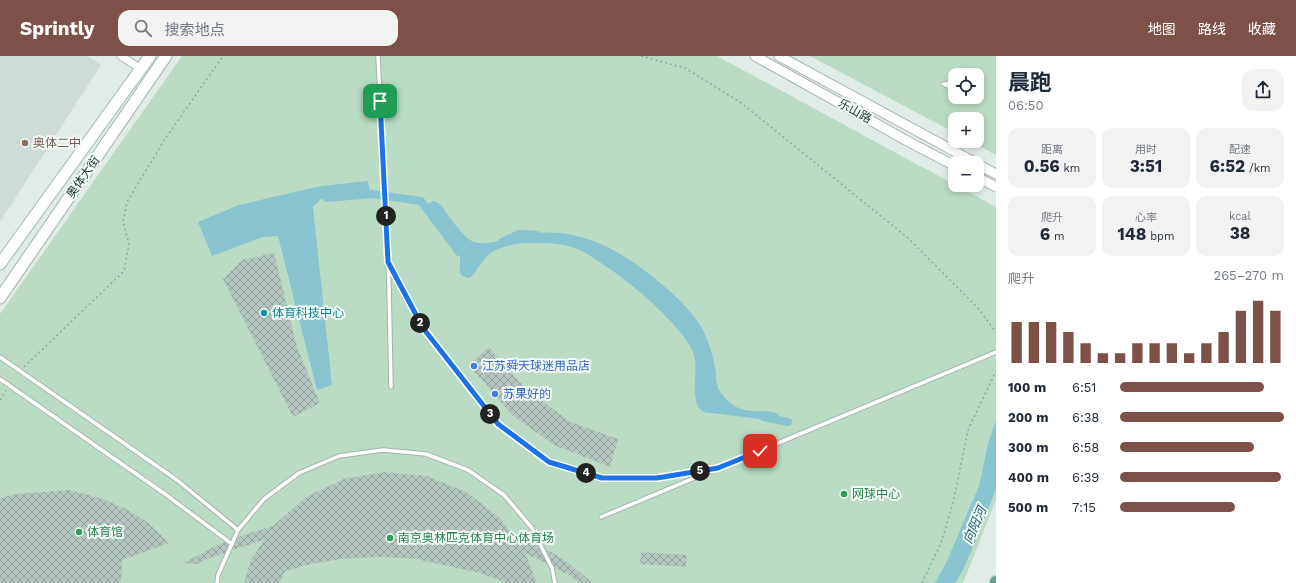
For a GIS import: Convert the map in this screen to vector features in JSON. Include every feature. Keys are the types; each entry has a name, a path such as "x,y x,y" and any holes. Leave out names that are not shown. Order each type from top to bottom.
{"main road":[{"name":"奥体大街","path":"0,264 150,56"},
{"name":"奥体大街","path":"0,298 166,56"}],"street":[{"path":"121,56 141,69"},
{"name":"乐山路","path":"755,56 948,162"},
{"name":"乐山路","path":"779,56 963,156"},
{"name":"乐山路","path":"984,167 996,174"},
{"path":"984,181 996,187"}],"lane":[{"path":"378,56 388,262 390,387"},
{"path":"948,83 943,84 948,86"},
{"path":"388,262 423,328 498,424 549,462 602,478 657,478 718,468"},
{"path":"601,518 996,352"},
{"path":"0,357 177,480 238,530"},
{"path":"0,379 165,494 232,544"},
{"path":"217,583 218,575 238,530 264,499 299,473 340,456 383,450 426,454 468,470 504,495 532,528 552,568 555,583"}],"path":[{"path":"20,371 124,271 128,244 123,222 127,202 165,139 223,56"},
{"path":"641,56 685,68 740,102 908,238 977,307 996,332"},
{"path":"922,583 941,543 945,530 953,503 968,430 996,371"},
{"path":"0,400 8,385"}],"shaded area":[{"name":"奥体二中","path":"0,56 87,56 101,65 0,222"}],"green space":[{"path":"182,56 717,56 948,181 948,192 968,192 996,207 996,500 963,583 0,583 0,314"},
{"path":"810,56 996,56 996,155 983,148 984,112 948,112 948,129"}],"water":[{"path":"368,181 370,192 321,199 313,207 332,385 317,390 278,236 263,237 212,256 198,222 239,205 322,186"},
{"path":"433,201 441,205 466,237 476,243 502,241 538,233 558,233 586,238 604,245 624,256 664,286 689,310 698,321 711,349 720,392 738,408 749,411 773,412 778,414 778,417 774,420 768,420 708,413 701,410 697,405 695,392 695,358 685,338 662,312 643,294 612,270 581,251 569,246 543,243 512,245 492,252 485,258 470,278 462,276 460,270 460,252 455,241 431,212 429,203"},
{"name":"向阳河","path":"996,420 996,489 962,572 955,583 935,583 947,561 979,486 988,444"}],"building":[{"name":"体育科技中心","path":"274,253 297,347 320,403 293,417 223,279 242,260"},
{"path":"489,347 525,388 570,422 618,439 610,467 554,445 512,415 469,365"},
{"name":"南京奥林匹克体育中心体育场","path":"385,472 427,476 466,492 499,517 512,534 542,547 560,557 593,583 580,583 567,574 525,553 537,583 503,583 502,581 480,573 416,559 379,557 340,559 311,564 285,571 280,583 244,583 251,560 264,540 235,549 198,564 184,563 217,545 273,526 306,497 344,479"},
{"name":"体育馆","path":"69,490 100,498 126,509 147,522 169,543 122,560 121,583 0,583 0,498 16,494"},
{"path":"641,552 687,555 686,567 640,564"}],"waterway":[{"path":"327,198 372,194 421,201 459,252 469,250"},
{"path":"502,242 519,234 536,235"},
{"path":"764,417 788,422"}],"place":[{"name":"奥体二中","path":"25,143"},
{"name":"体育科技中心","path":"264,313"},
{"name":"江苏舜天球迷用品店","path":"474,366"},
{"name":"苏果好的","path":"495,394"},
{"name":"网球中心","path":"844,494"},
{"name":"体育馆","path":"79,532"},
{"name":"南京奥林匹克体育中心体育场","path":"390,538"}],"route":[{"path":"380,101 388,262 423,328 498,424 549,462 602,478 657,478 718,468 760,451"}]}
